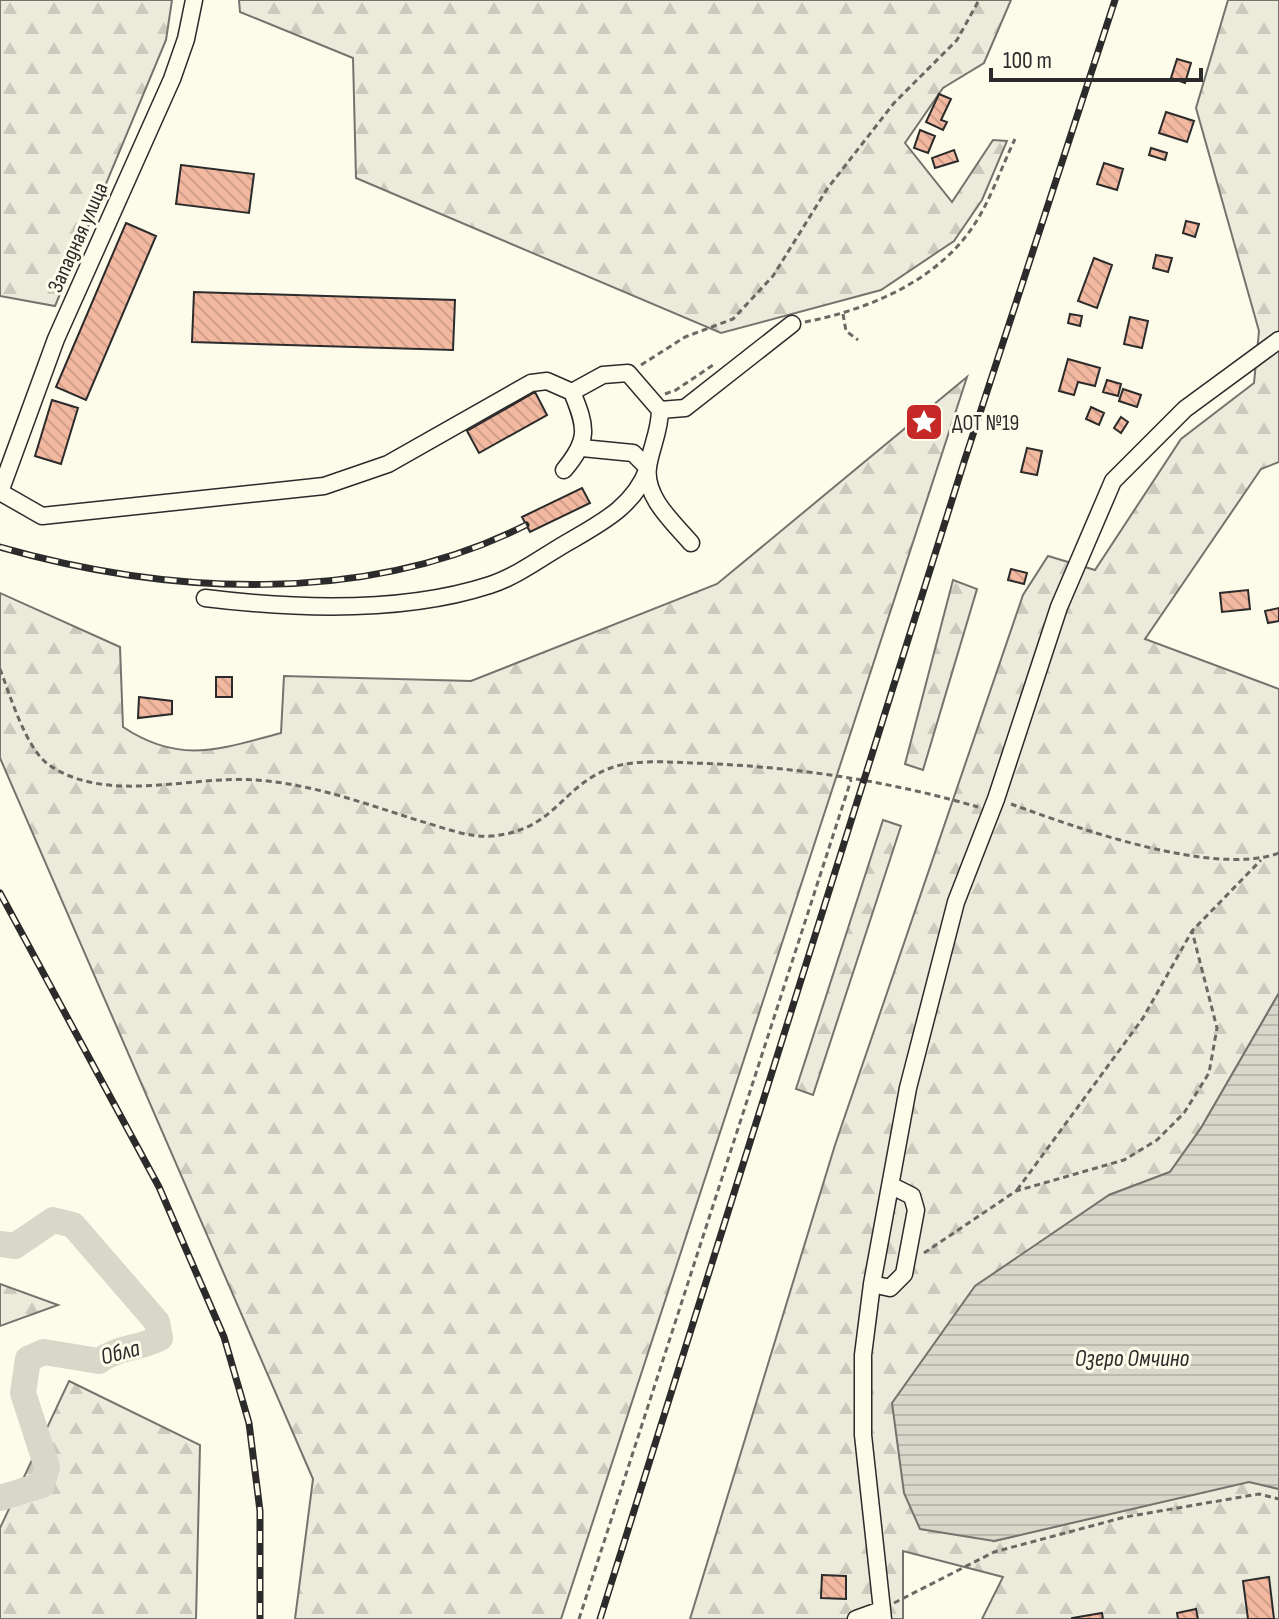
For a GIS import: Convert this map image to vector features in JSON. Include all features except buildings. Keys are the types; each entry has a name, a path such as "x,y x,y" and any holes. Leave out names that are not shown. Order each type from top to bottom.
{"street":[{"name":"Западная улица","path":"0,492 56,339 172,79 186,39 194,0"},
{"path":"660,410 685,408 792,324"},
{"path":"856,1619 882,1614 863,1435 863,1355 872,1284 908,1088 956,902 993,805 1059,607 1113,481 1185,409 1279,340"},
{"path":"205,598 256,604 407,603 493,584 609,519 641,490 660,427 660,410 628,373 603,375 572,392"},
{"path":"0,492 42,516 324,486 388,464 531,383 547,381 572,392 584,420 582,448 564,470"},
{"path":"582,448 633,453 648,468 651,490 661,507 691,543"},
{"path":"872,1284 890,1288 904,1274 906,1266 916,1210 912,1196 892,1186"}],"path":[{"path":"628,373 685,337 733,319 773,276 827,189 894,103 957,40 979,0"},
{"path":"792,324 843,314 895,292 937,267 973,227 1015,139"},
{"path":"843,314 846,331 858,340"},
{"path":"645,393 676,390 720,361"},
{"path":"0,669 27,737 46,764 78,779 120,786 255,780 316,788 486,837 522,832 609,769 662,762 764,765 993,805 1171,851 1216,859 1261,860 1279,853"},
{"path":"579,1619 851,780"},
{"path":"1016,1191 1143,1018 1192,931 1261,860"},
{"path":"906,1266 1016,1191 1124,1160 1157,1140 1184,1113 1209,1073 1217,1028 1192,931"},
{"path":"882,1614 994,1552 1125,1517 1259,1494 1279,1499"}],"green space":[{"path":"0,0 172,0 166,40 55,306 0,296"},
{"path":"239,0 1011,0 984,63 943,88 905,143 952,202 993,140 1007,141 982,200 954,241 881,290 721,333 356,178 353,58 240,12"},
{"path":"1228,0 1279,0 1279,462 1261,469 1145,639 1279,689 1279,993 1201,1128 1170,1172 1109,1195 994,1541 1249,1481 1279,1489 1279,1619 982,1619 1003,1577 903,1551 903,1619 690,1619 835,1145 1023,595 1048,556 1095,570 1181,439 1254,383 1259,331 1196,108"},
{"path":"967,377 561,1619 295,1619 313,1479 0,758 0,593 120,647 123,727 144,739 182,750 239,744 281,733 284,676 471,681 717,584"},
{"path":"953,580 977,589 923,770 905,764"},
{"path":"883,820 901,826 813,1095 796,1089"},
{"path":"0,1284 58,1305 0,1326"},
{"path":"69,1381 200,1445 196,1619 0,1619 0,1528"}],"water":[{"name":"Озеро Омчино","path":"1279,993 1279,1489 1249,1482 994,1541 920,1529 904,1493 892,1403 975,1286 1109,1195 1170,1172 1201,1128"}],"waterway":[{"name":"Обла","path":"0,1244 15,1246 53,1220 73,1225 157,1322 160,1338 99,1361 44,1352 28,1359 23,1393 47,1467 42,1485 0,1498"}],"railway":[{"path":"600,1619 964,462 1115,0"},
{"path":"0,547 131,575 198,582 266,584 334,580 400,569 464,551 526,525"},
{"path":"0,893 159,1187 224,1337 249,1423 260,1511 260,1619"}],"place":[{"name":"ДОТ №19","path":"924,422"}]}
